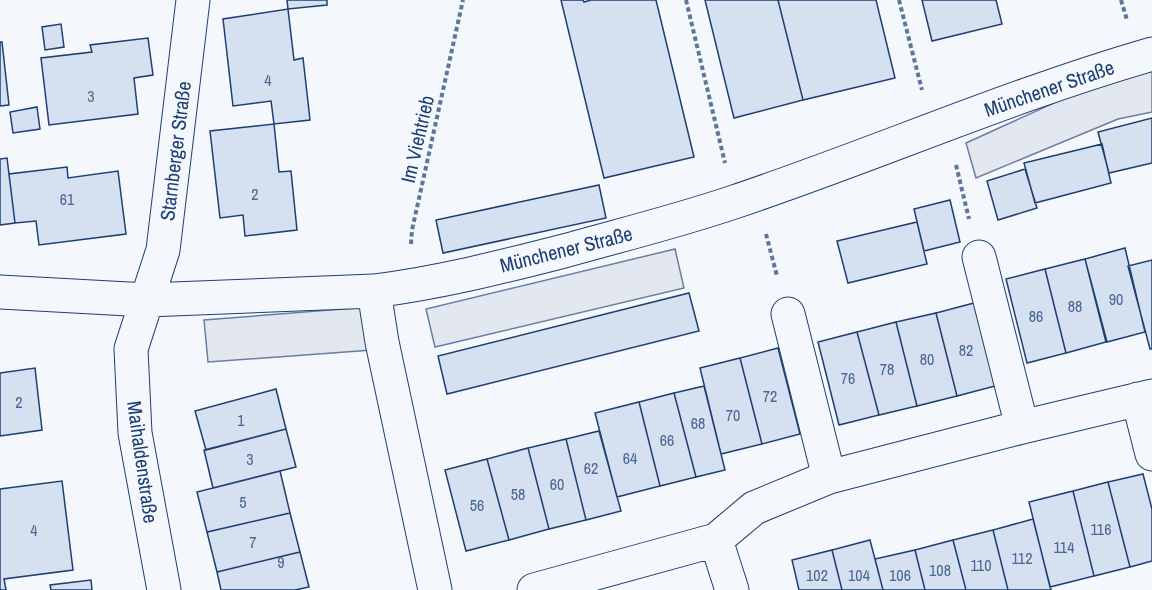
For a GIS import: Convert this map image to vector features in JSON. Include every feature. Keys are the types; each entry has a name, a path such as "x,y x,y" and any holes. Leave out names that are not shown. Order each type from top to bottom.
{"street":[{"name":"Starnberger Straße","path":"147,300 163,250 193,0"},
{"name":"Münchener Straße","path":"0,292 147,300 374,291 410,287 519,263 658,226 744,198 939,126 1152,54"},
{"path":"979,257 1022,427"},
{"path":"374,291 384,353 435,590"},
{"name":"Maihaldenstraße","path":"147,300 132,349 135,433 164,590"},
{"path":"788,314 829,477"},
{"path":"534,590 716,540 754,508 829,477 1145,398 1152,454"},
{"path":"716,540 732,590"}],"path":[{"name":"Im Viehtrieb","path":"410,287 412,230 463,0"},
{"path":"686,0 744,198 788,314"},
{"path":"899,0 979,257"}],"shaded area":[{"path":"1152,67 1152,112 1118,119 976,178 966,143 1098,83"},
{"path":"675,249 684,288 435,347 426,309"},
{"path":"368,307 372,350 208,362 204,320"}],"building":[{"path":"287,0 327,0 327,5 288,9"},
{"path":"561,0 583,0 584,2 591,0 656,0 694,157 604,178"},
{"path":"705,0 778,0 803,100 734,118"},
{"path":"778,0 876,0 895,78 803,100"},
{"path":"922,0 996,0 1002,24 932,41"},
{"path":"288,9 294,60 303,58 310,120 274,124 271,101 233,106 223,19"},
{"path":"61,24 64,47 45,50 42,27"},
{"path":"148,38 153,75 134,78 138,114 49,125 41,58 92,52 90,45"},
{"path":"0,42 2,42 9,105 0,106"},
{"path":"37,107 40,129 13,133 10,112"},
{"path":"1152,118 1152,163 1109,173 1098,132"},
{"path":"274,124 279,172 291,171 297,230 245,236 243,215 220,218 210,131"},
{"path":"1102,144 1111,183 1035,203 1024,163"},
{"path":"7,158 15,223 0,225 0,159"},
{"path":"67,167 68,178 118,171 126,234 39,245 36,221 15,223 9,174"},
{"path":"1025,169 1037,208 998,220 987,181"},
{"path":"599,185 606,218 443,253 436,220"},
{"path":"950,200 960,242 924,251 914,209"},
{"path":"917,222 927,264 848,283 837,241"},
{"path":"1125,248 1145,332 1107,342 1085,259"},
{"path":"1085,259 1106,342 1066,353 1045,269"},
{"path":"1152,260 1152,349 1150,349 1128,266"},
{"path":"1045,269 1066,353 1027,363 1006,279"},
{"path":"689,293 699,331 447,394 438,356"},
{"path":"974,303 995,386 957,396 936,313"},
{"path":"936,313 957,396 917,406 896,322"},
{"path":"896,322 917,406 879,415 857,332"},
{"path":"857,332 879,415 839,425 818,342"},
{"path":"778,348 800,434 762,444 740,358"},
{"path":"740,358 762,444 721,454 700,368"},
{"path":"35,368 42,430 0,436 0,373"},
{"path":"704,386 725,470 696,477 674,393"},
{"path":"276,389 286,429 206,450 195,411"},
{"path":"674,393 696,477 660,486 639,402"},
{"path":"639,402 660,486 617,497 595,413"},
{"path":"286,429 296,467 213,488 204,450"},
{"path":"599,431 621,511 586,520 566,439"},
{"path":"566,439 586,520 549,529 528,448"},
{"path":"528,448 549,529 509,540 487,459"},
{"path":"487,459 509,540 466,551 445,470"},
{"path":"280,471 290,513 207,532 197,492"},
{"path":"1143,474 1152,509 1152,561 1130,567 1108,482"},
{"path":"62,481 73,570 4,579 6,590 0,590 0,489"},
{"path":"1108,482 1130,567 1094,576 1073,491"},
{"path":"1073,491 1094,576 1050,587 1029,502"},
{"path":"290,513 300,552 217,572 207,532"},
{"path":"1033,519 1051,590 1008,590 993,530"},
{"path":"993,530 1008,590 966,590 953,540"},
{"path":"870,540 883,590 842,590 832,550"},
{"path":"953,540 966,590 925,590 915,550"},
{"path":"832,550 842,590 799,590 792,560"},
{"path":"915,550 925,590 883,590 875,559"},
{"path":"300,552 309,587 295,590 221,590 217,572"},
{"path":"91,580 92,590 51,590 50,585"}]}
